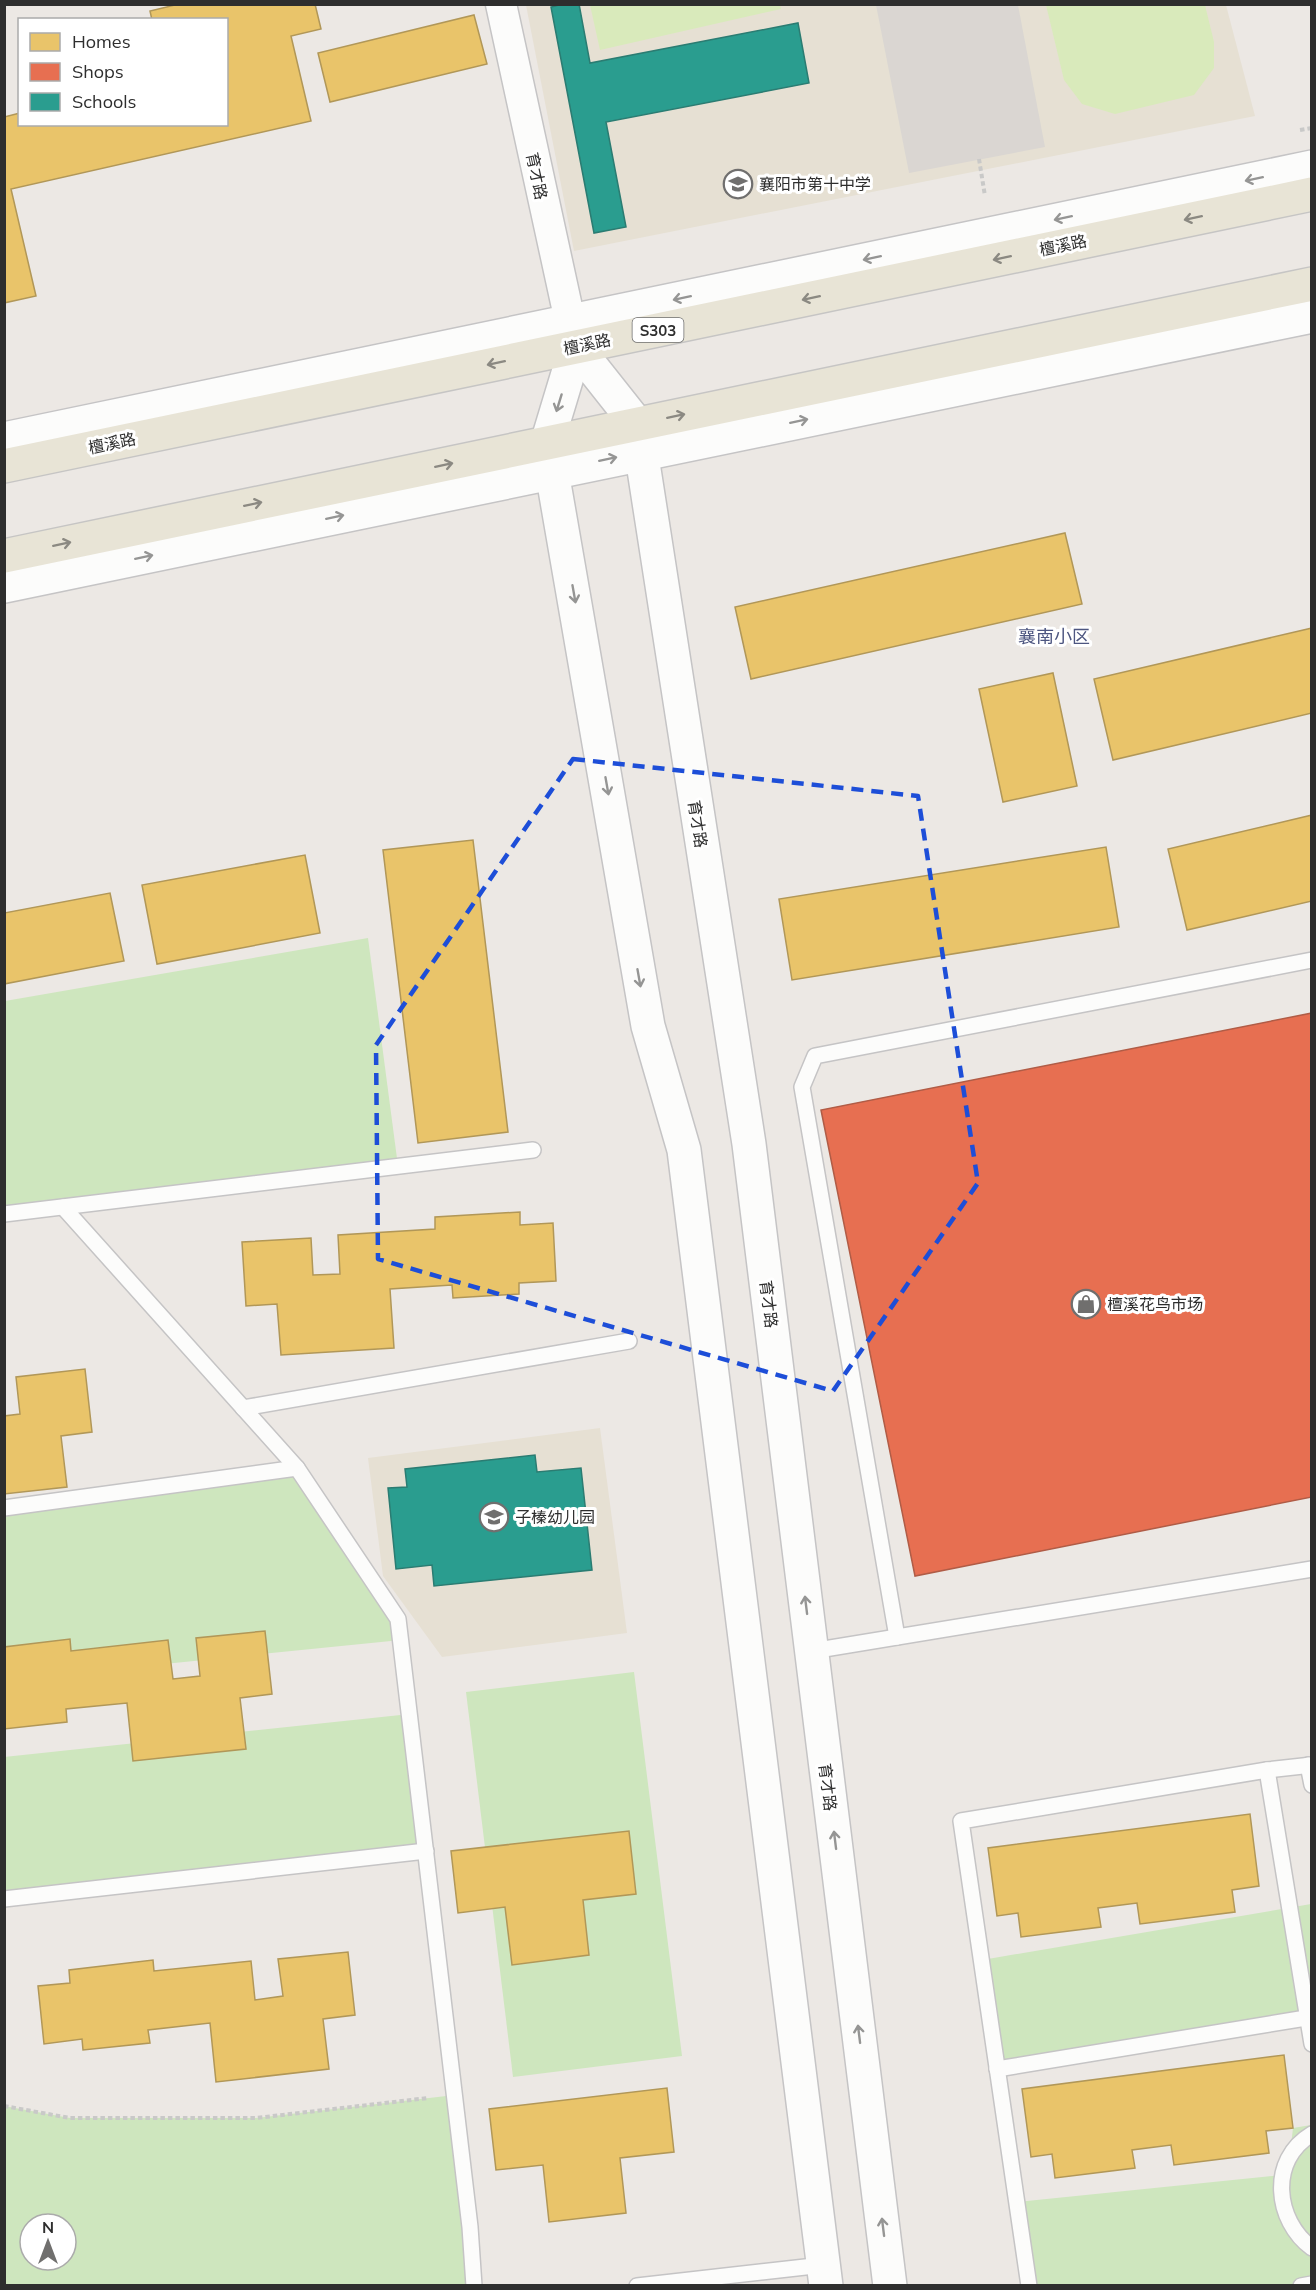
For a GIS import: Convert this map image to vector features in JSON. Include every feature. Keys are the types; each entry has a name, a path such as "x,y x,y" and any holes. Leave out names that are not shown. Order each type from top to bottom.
{"main road":[{"name":"檀溪路","path":"4,466 573,334 1311,194"},
{"path":"4,556 550,457 1311,284"}],"street":[{"name":"育才路","path":"501,4 573,334 639,438 749,1144 890,2286"},
{"path":"4,439 573,334 1311,167"},
{"path":"639,438 1311,315"},
{"name":"育才路","path":"573,334 550,457 648,1026 684,1150 824,2275"},
{"path":"4,586 550,457"}],"lane":[{"path":"897,1636 802,1087 815,1056 1311,960"},
{"path":"4,1214 533,1150"},
{"path":"63,1207 297,1468 398,1619 455,2095 470,2227 474,2286"},
{"path":"243,1408 629,1341"},
{"path":"4,1508 297,1468"},
{"path":"812,1651 1311,1569"},
{"path":"1029,2286 961,1821 1267,1770 1310,1765 1311,1785"},
{"path":"1267,1770 1309,2017 1311,2044"},
{"path":"4,1899 426,1851"},
{"path":"997,2069 1309,2017"},
{"path":"1311,2134 1290,2154 1282,2175 1280,2198 1286,2219 1299,2238 1311,2248"},
{"path":"637,2286 824,2275"},
{"path":"1301,2286 1311,2284"}],"path":[{"path":"980,159 985,196"},
{"path":"4,2106 70,2118 256,2118 455,2095"}],"highlighted area":[{"path":"573,759 918,796 978,1183 833,1391 378,1259 376,1045"}],"shaded area":[{"name":"襄阳市第十中学","path":"526,5 1226,5 1255,116 574,251"},
{"path":"876,5 1018,5 1045,147 909,173"},
{"name":"子榛幼儿园","path":"600,1428 627,1633 442,1657 383,1576 368,1458"}],"green space":[{"path":"590,5 780,5 781,9 600,50"},
{"path":"1046,5 1205,5 1214,42 1214,68 1194,95 1115,114 1082,104 1064,80"},
{"path":"368,938 398,1166 5,1214 5,1001"},
{"path":"297,1468 398,1619 401,1640 5,1680 4,1508"},
{"path":"634,1672 682,2056 513,2077 466,1692"},
{"path":"410,1714 426,1851 5,1899 4,1757"},
{"path":"1311,1904 1311,2013 997,2069 982,1960"},
{"path":"455,2095 474,2285 5,2285 4,2106 70,2118 256,2118"},
{"path":"1311,2125 1311,2283 1291,2286 1029,2285 1017,2202 1282,2175 1290,2154 1293,2128"}],"building: Homes":[{"path":"179,4 315,4 321,29 291,36 311,121 11,189 36,296 4,303 4,117 18,114 18,126 228,126 228,18 152,18 150,11"},
{"path":"474,15 487,64 330,102 318,53"},
{"path":"1065,533 1082,604 751,679 735,607"},
{"path":"1312,628 1312,713 1113,760 1094,679"},
{"path":"1053,673 1077,786 1003,802 979,689"},
{"path":"1312,815 1312,901 1187,930 1168,849"},
{"path":"473,840 508,1132 418,1143 383,850"},
{"path":"1106,847 1119,927 792,980 779,899"},
{"path":"305,855 320,933 157,964 142,885"},
{"path":"110,893 124,961 4,984 4,913"},
{"path":"520,1212 520,1225 553,1223 556,1281 519,1283 519,1294 453,1298 452,1285 390,1289 394,1348 281,1355 277,1304 246,1306 242,1242 311,1238 313,1275 340,1274 338,1235 435,1229 435,1217"},
{"path":"85,1369 92,1432 61,1436 67,1487 4,1494 4,1416 20,1414 16,1377"},
{"path":"265,1631 272,1694 240,1698 246,1749 133,1761 127,1703 66,1709 67,1722 4,1729 4,1647 70,1639 71,1651 168,1640 173,1679 200,1676 196,1638"},
{"path":"1250,1814 1259,1886 1232,1890 1235,1912 1140,1924 1137,1903 1098,1908 1101,1927 1021,1937 1018,1913 997,1916 988,1848"},
{"path":"629,1831 636,1894 583,1900 589,1955 512,1965 505,1907 458,1913 451,1851"},
{"path":"348,1952 355,2015 323,2019 329,2069 216,2082 210,2023 148,2030 150,2043 83,2050 82,2039 44,2044 38,1986 70,1983 69,1970 153,1960 154,1971 251,1961 255,2000 283,1996 278,1959"},
{"path":"1284,2055 1293,2128 1266,2131 1269,2153 1174,2165 1171,2145 1132,2150 1135,2168 1055,2178 1052,2154 1031,2157 1022,2089"},
{"path":"667,2088 674,2152 620,2158 626,2213 549,2222 543,2165 496,2170 489,2109"}],"building: Shops":[{"name":"檀溪花鸟市场","path":"1312,1013 1312,1497 915,1576 821,1110"}],"building: Schools":[{"path":"579,4 590,63 798,23 809,83 606,122 626,227 594,233 551,7"},
{"path":"535,1455 537,1472 581,1468 592,1570 434,1586 432,1565 396,1569 388,1488 407,1487 405,1469"}],"place":[{"name":"襄阳市第十中学","path":"738,184"},
{"name":"檀溪花鸟市场","path":"1086,1304"},
{"name":"子榛幼儿园","path":"494,1517"}],"district":[{"name":"襄南小区","path":"1054,636"}]}
